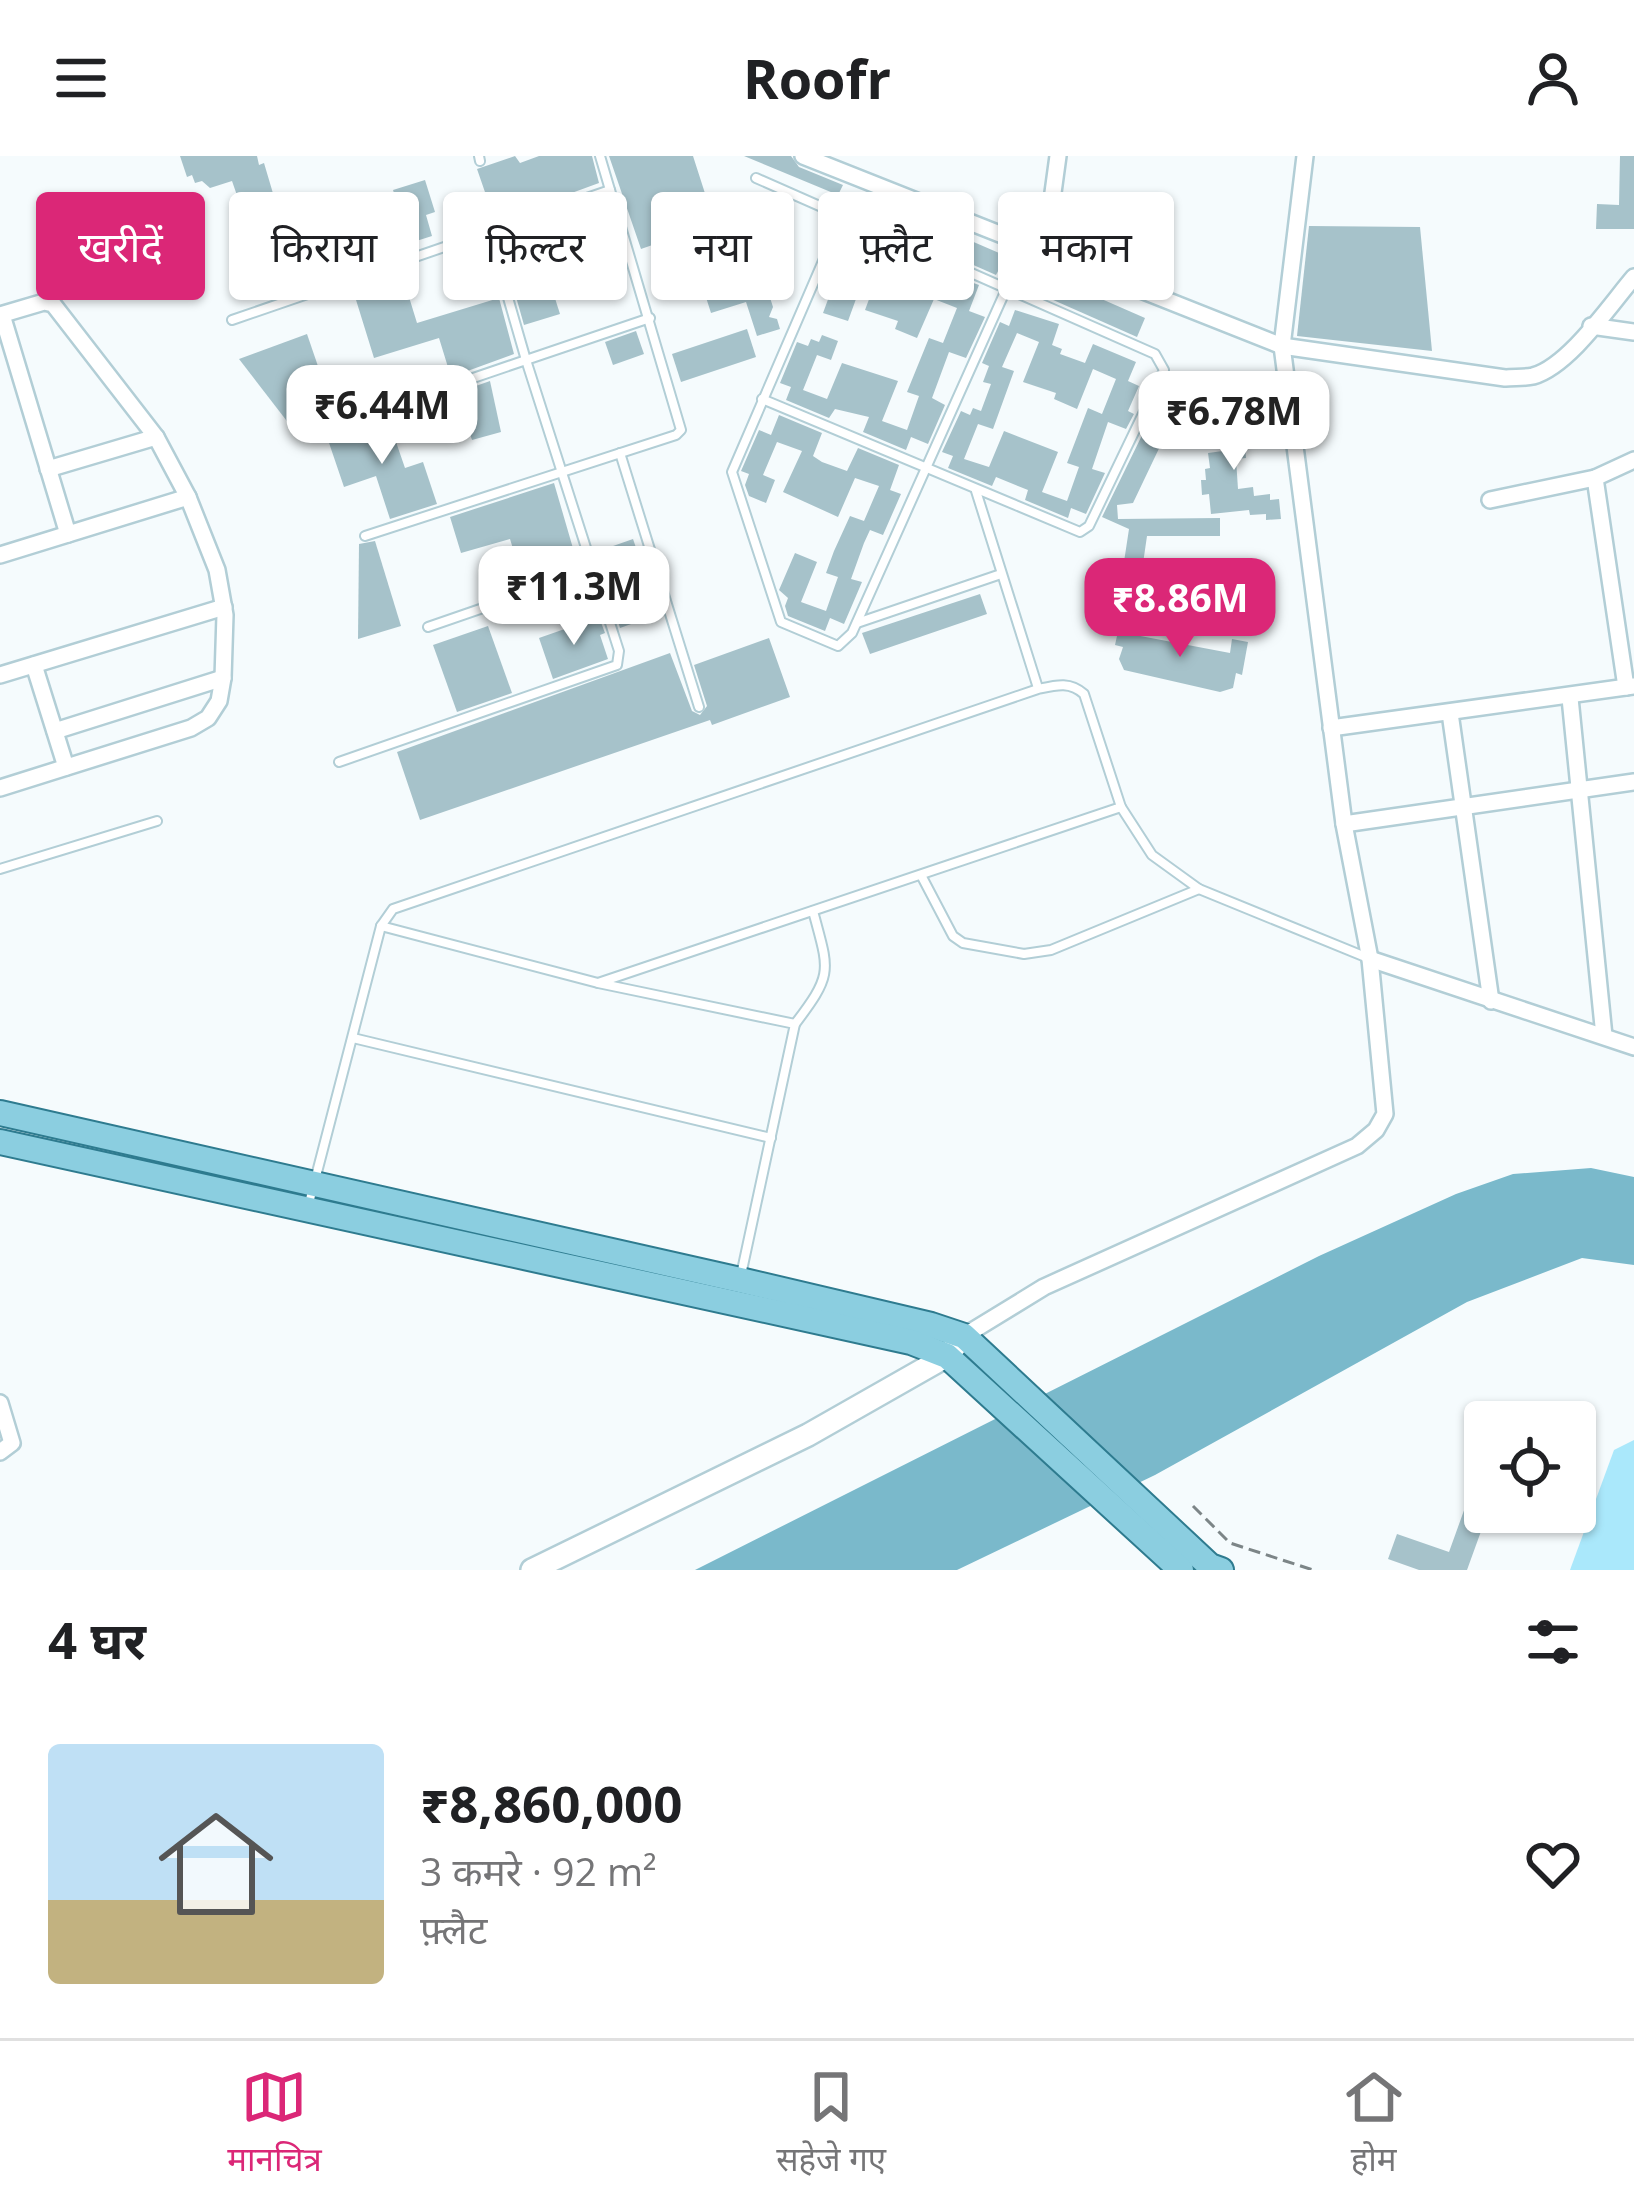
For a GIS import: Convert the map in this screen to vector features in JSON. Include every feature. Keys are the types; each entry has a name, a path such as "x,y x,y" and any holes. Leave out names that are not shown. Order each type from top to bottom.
{"main road":[{"path":"0,1113 740,1280 964,1336 1000,1388"},
{"path":"0,1142 911,1342 947,1356 1000,1388 1127,1505 1221,1570"},
{"path":"1127,1505 1181,1570"}],"street":[{"path":"802,156 998,233"},
{"path":"1053,192 1058,156"},
{"path":"532,1570 808,1435 947,1356 964,1336 1044,1287 1338,1156 1376,1130 1385,1114 1370,959 1344,824 1282,346 1305,156"},
{"path":"1167,300 1282,346 1519,377 1534,376 1556,364 1634,277"},
{"path":"0,788 191,728 208,718 219,701 223,678 224,607 217,570 188,497 156,437 52,304 44,302 1,315 68,535"},
{"path":"1591,326 1634,332"},
{"path":"49,469 156,437"},
{"path":"1490,500 1595,478 1634,460"},
{"path":"1331,728 1630,687 1595,478"},
{"path":"1,553 188,497"},
{"path":"0,675 224,607"},
{"path":"34,665 66,767"},
{"path":"55,731 223,678"},
{"path":"1570,698 1604,1036"},
{"path":"1450,713 1491,1001"},
{"path":"1344,824 1634,782"},
{"path":"1370,959 1634,1047"},
{"path":"0,1403 12,1443 0,1451"}],"lane":[{"path":"364,536 681,430 600,156"},
{"path":"756,178 818,206"},
{"path":"604,192 610,190"},
{"path":"232,320 443,248"},
{"path":"818,272 732,472 778,616 789,626 838,646 857,622 1001,300"},
{"path":"339,762 617,665 619,651 509,300"},
{"path":"762,399 1074,531 1085,530 1163,376 1163,363 1155,354 1028,300"},
{"path":"306,435 650,318"},
{"path":"620,454 700,707"},
{"path":"976,490 1038,689"},
{"path":"428,627 593,570"},
{"path":"857,622 1001,574"},
{"path":"307,1210 385,916 405,903 1038,689 1062,684 1084,694 1121,807 1153,855 1199,890 1370,959"},
{"path":"598,983 1121,807"},
{"path":"0,869 157,821"},
{"path":"921,875 952,936 963,944 1024,955 1051,950 1199,890"},
{"path":"740,1280 795,1024 820,992 826,976 827,962 813,911"},
{"path":"381,926 598,983 795,1024"},
{"path":"353,1038 771,1138"}],"path":[{"path":"1193,1506 1230,1543 1313,1570"}],"shaded area":[{"path":"1591,1168 1634,1177 1634,1265 1582,1258 1467,1302 1155,1475 957,1570 695,1570 1319,1256 1456,1194 1513,1174"},
{"path":"1634,1440 1634,1570 1570,1570 1584,1533 1596,1533 1596,1499 1614,1450"}],"building":[{"path":"180,156 257,156 259,165 264,163 273,192 236,192 232,181 210,188 202,181 195,183 192,175 187,177"},
{"path":"515,156 520,163 539,156 592,156 599,183 574,192 485,192 477,169"},
{"path":"609,156 693,156 705,192 651,192 651,246 641,249 627,208 627,192 621,192"},
{"path":"744,156 791,156 799,167 843,185 840,192"},
{"path":"1620,156 1634,156 1634,229 1596,229 1597,204 1619,205"},
{"path":"425,180 435,212 426,215 432,236 419,240 419,192 393,190"},
{"path":"1309,226 1420,227 1432,351 1297,336"},
{"path":"974,242 998,253 996,275 974,265"},
{"path":"356,300 410,300 417,323 500,300 514,354 451,377 439,338 374,358"},
{"path":"517,300 556,300 560,314 524,325"},
{"path":"707,300 771,300 769,317 777,319 780,329 757,336 746,302 711,313"},
{"path":"828,300 856,300 848,321 823,313"},
{"path":"869,300 934,300 917,338 895,329 898,321 865,310"},
{"path":"937,300 973,300 969,311 985,317 966,358 949,352 932,398 945,405 928,444 911,437 906,450 863,432 869,417 835,409 829,418 786,400 791,387 780,383 797,342 808,346 811,339 819,342 822,335 838,341 831,360 817,355 803,390 827,399 842,363 898,381 882,421 907,430 919,396 907,392 929,338 943,343 957,308"},
{"path":"1053,300 1104,300 1145,318 1137,337"},
{"path":"1015,310 1059,324 1052,345 1062,349 1060,354 1085,363 1093,344 1136,362 1128,381 1139,386 1128,411 1134,414 1126,429 1108,422 1092,469 1105,473 1086,514 1071,508 1068,518 1025,500 1028,490 996,477 992,486 948,468 953,456 942,452 961,411 970,415 973,408 981,411 991,384 983,382 989,366 982,363 1000,322 1009,326","holes":["1017,333 1039,342 1023,382 1056,393 1054,399 1077,409 1093,369 1116,379 1102,414 1088,408 1067,463 1079,467 1067,501 1042,492 1058,452 1004,431 989,467 964,459 978,424 993,429 1014,371 1002,367"]},
{"path":"747,329 756,357 681,382 672,354"},
{"path":"636,331 644,354 613,365 605,342"},
{"path":"307,334 335,416 293,429 239,359"},
{"path":"490,381 501,432 472,440 456,393"},
{"path":"1241,404 1246,458 1236,459 1238,489 1253,487 1254,496 1270,494 1270,500 1279,499 1281,519 1266,520 1266,514 1250,515 1249,510 1211,514 1209,494 1202,495 1201,480 1206,480 1205,469 1210,468 1208,453 1223,451 1219,406"},
{"path":"779,415 822,433 813,456 822,462 847,471 858,448 899,465 890,490 901,494 883,535 870,530 864,543 851,579 862,582 844,624 830,618 825,631 788,616 788,598 779,590 795,553 817,562 801,602 826,611 838,577 826,573 834,551 850,516 864,521 879,486 855,478 838,517 783,492 802,451 777,442 763,475 775,480 766,503 749,496 745,485 749,474 741,471 759,430 771,435"},
{"path":"387,416 405,468 423,462 437,504 390,519 376,476 344,487 327,437"},
{"path":"1169,417 1191,425 1181,446 1164,438 1133,503 1117,505 1118,519 1220,518 1220,536 1147,536 1139,591 1120,588 1129,529 1102,517 1149,421 1166,424"},
{"path":"554,483 577,562 522,578 510,539 461,553 450,517"},
{"path":"633,539 659,614 620,628 596,552"},
{"path":"375,541 401,626 358,639 359,544"},
{"path":"980,594 987,614 870,654 862,633"},
{"path":"599,617 608,659 553,679 539,638"},
{"path":"1121,618 1137,621 1135,635 1230,653 1232,639 1248,642 1242,675 1236,673 1233,688 1220,692 1124,670 1119,659 1123,647 1115,645"},
{"path":"488,626 512,693 457,712 433,645"},
{"path":"769,638 790,697 420,820 397,752 670,653 692,711 700,715 707,706 694,665"},
{"path":"1464,1510 1464,1533 1480,1533 1467,1570 1419,1570 1388,1559 1397,1534 1449,1552"}]}
